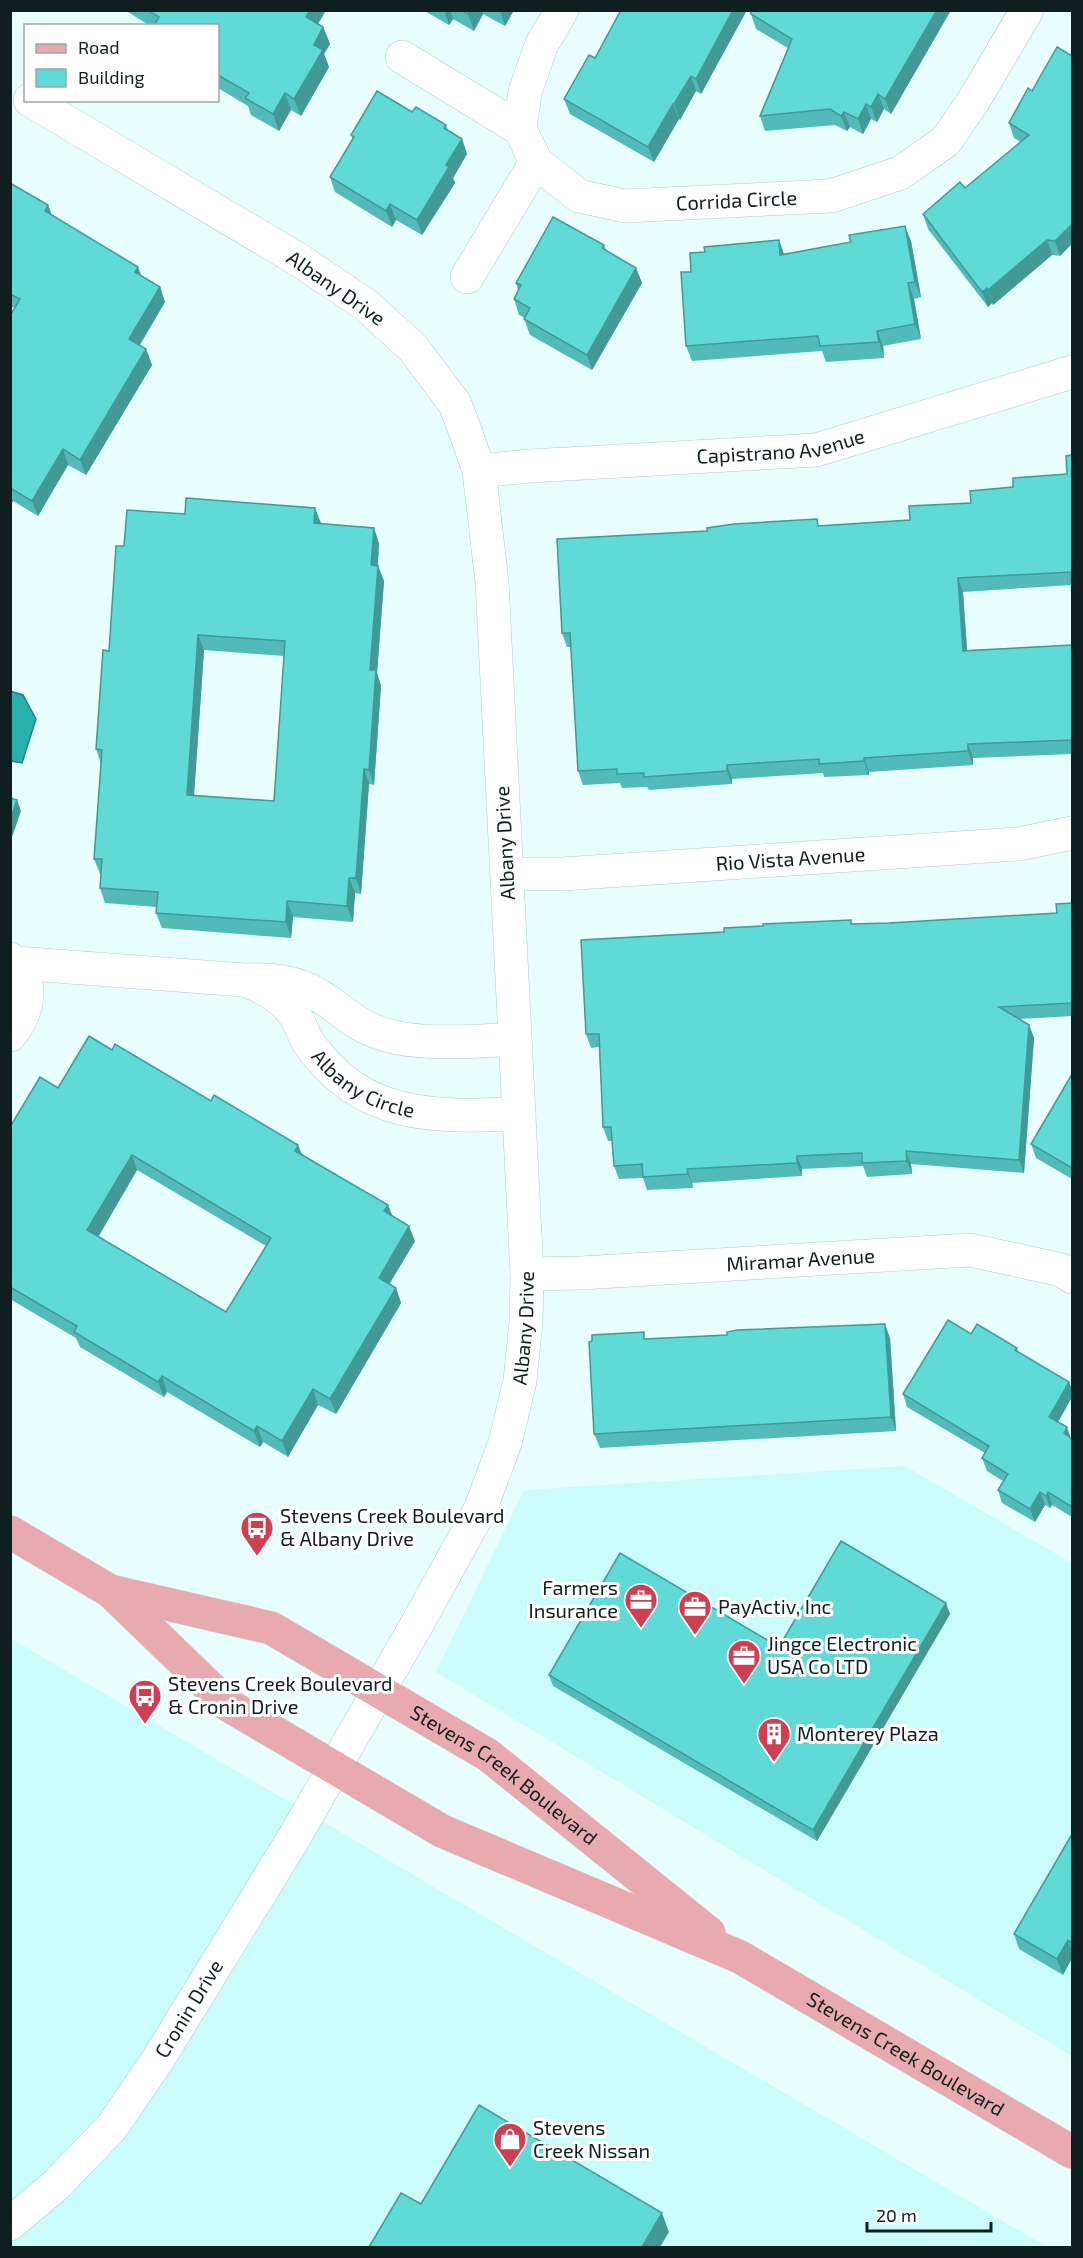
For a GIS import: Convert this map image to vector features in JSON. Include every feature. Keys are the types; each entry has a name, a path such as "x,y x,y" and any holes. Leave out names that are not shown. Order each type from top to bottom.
{"main road":[{"name":"Stevens Creek Boulevard","path":"10,1532 110,1591 228,1705 334,1768 442,1831 740,1957 1072,2152"},
{"name":"Stevens Creek Boulevard","path":"110,1591 271,1628 488,1755 740,1957"}],"street":[{"path":"402,57 520,129 525,92 541,46 562,10"},
{"name":"Corrida Circle","path":"520,129 536,162 579,196 625,206 831,196 900,172 946,141 974,100 1027,10"},
{"path":"10,89 24,97"},
{"name":"Albany Drive","path":"33,102 299,260 366,305 413,348 455,404 478,471 492,582 527,1274 526,1322 520,1381 505,1443 480,1510 334,1768"},
{"path":"466,277 536,162"},
{"name":"Capistrano Avenue","path":"478,471 816,450 1072,372"},
{"name":"Rio Vista Avenue","path":"507,874 562,874 1019,844 1072,832"},
{"name":"Albany Circle","path":"13,961 244,980 269,979 296,984 319,995 345,1015 372,1030 399,1038 442,1042 515,1040"},
{"name":"Albany Circle","path":"10,1035 21,1021 27,1002 26,981 13,961"},
{"name":"Albany Circle","path":"244,980 262,987 279,999 294,1014 308,1042 325,1064 345,1083 372,1098 419,1113 462,1116 519,1114"},
{"path":"318,1055 345,1015"},
{"name":"Miramar Avenue","path":"527,1274 970,1250 1062,1270 1072,1277"},
{"name":"Cronin Drive","path":"10,2224 56,2185 111,2128 157,2061 334,1768"}],"shaded area":[{"path":"905,1466 1072,1563 1072,2056 436,1672 524,1490"},
{"path":"10,1638 1011,2226 1048,2247 11,2247"}],"water":[{"path":"10,691 23,695 36,719 22,763 11,761"}],"building":[{"path":"147,10 310,10 306,17 323,27 314,45 323,50 294,99 285,93 273,114 245,98 249,93 219,76 219,24 155,24 159,17"},
{"path":"621,10 733,10 696,79 691,76 648,147 564,99 589,55 595,58"},
{"path":"750,10 937,10 885,99 878,94 871,107 866,104 858,119 844,112 841,116 830,109 760,116 792,39 751,14"},
{"path":"1057,47 1072,56 1072,224 1055,241 1047,240 988,290 987,288 982,292 923,214 960,182 965,188 1029,135 1009,123 1028,88 1032,91"},
{"path":"377,91 412,112 416,107 446,125 444,128 462,139 446,165 449,167 417,220 390,204 386,211 330,177 354,137 351,135"},
{"path":"10,183 48,205 45,211 138,267 135,272 160,287 129,339 146,349 80,460 63,449 32,501 10,488 10,316 20,299 10,294"},
{"path":"553,217 604,245 602,248 636,268 587,355 524,319 530,308 514,299 521,285 516,283"},
{"path":"905,226 915,282 908,283 915,324 877,331 879,342 820,346 818,336 686,346 681,272 691,272 690,253 705,252 704,247 779,240 780,255 851,242 849,235"},
{"path":"1072,455 1072,601 1071,572 958,578 963,651 1072,645 1072,740 968,744 968,751 864,758 864,761 819,764 819,759 727,765 727,771 644,777 644,773 617,774 617,769 578,771 570,633 562,633 557,539 707,531 707,528 734,524 817,519 818,526 910,520 909,506 971,503 970,491 1013,487 1013,478 1067,474 1066,456"},
{"path":"186,498 315,508 314,523 374,528 371,565 378,566 370,670 376,670 369,770 364,769 356,878 349,878 347,906 287,901 286,922 156,913 158,892 100,888 102,859 94,859 102,750 96,749 103,650 109,651 116,546 124,546 127,510 185,514","holes":["198,635 285,641 274,801 187,795"]},
{"path":"10,798 17,800 10,820"},
{"path":"1072,903 1072,1003 999,1007 1029,1025 1019,1160 906,1151 907,1161 862,1163 862,1153 797,1156 797,1163 687,1169 688,1174 643,1177 642,1164 614,1166 611,1127 603,1127 599,1034 586,1034 581,940 724,932 724,928 763,926 763,924 851,920 851,924 889,923 1057,913 1056,904"},
{"path":"89,1036 112,1050 115,1044 211,1101 214,1095 298,1145 295,1151 388,1205 384,1211 409,1226 379,1278 396,1288 330,1399 313,1389 282,1441 257,1426 254,1431 162,1376 158,1382 74,1332 77,1326 10,1287 10,1127 40,1077 58,1088","holes":["132,1155 271,1238 226,1312 87,1230"]},
{"path":"1072,1074 1072,1168 1031,1144"},
{"path":"948,1320 971,1334 977,1324 1069,1382 1049,1417 1067,1427 1064,1433 1072,1439 1072,1507 1048,1492 1046,1496 1040,1492 1030,1509 998,1490 1008,1474 982,1458 989,1446 903,1394"},
{"path":"885,1324 891,1417 594,1434 589,1342 592,1341 592,1335 644,1332 644,1339 727,1335 727,1332 737,1330"},
{"name":"Monterey Plaza","path":"841,1541 946,1603 813,1830 549,1675 620,1553 779,1647"},
{"path":"1072,1834 1072,1943 1068,1940 1057,1959 1014,1934"},
{"name":"Stevens Creek Nissan","path":"479,2105 662,2213 642,2247 369,2247 401,2193 421,2204"}],"place":[{"name":"Stevens Creek Boulevard & Albany Drive","path":"257,1557"},
{"name":"Farmers Insurance","path":"641,1629"},
{"name":"PayActiv, Inc","path":"695,1636"},
{"name":"Jingce Electronic USA Co LTD","path":"744,1685"},
{"name":"Stevens Creek Boulevard & Cronin Drive","path":"145,1725"},
{"name":"Monterey Plaza","path":"774,1763"},
{"name":"Stevens Creek Nissan","path":"510,2168"}]}
